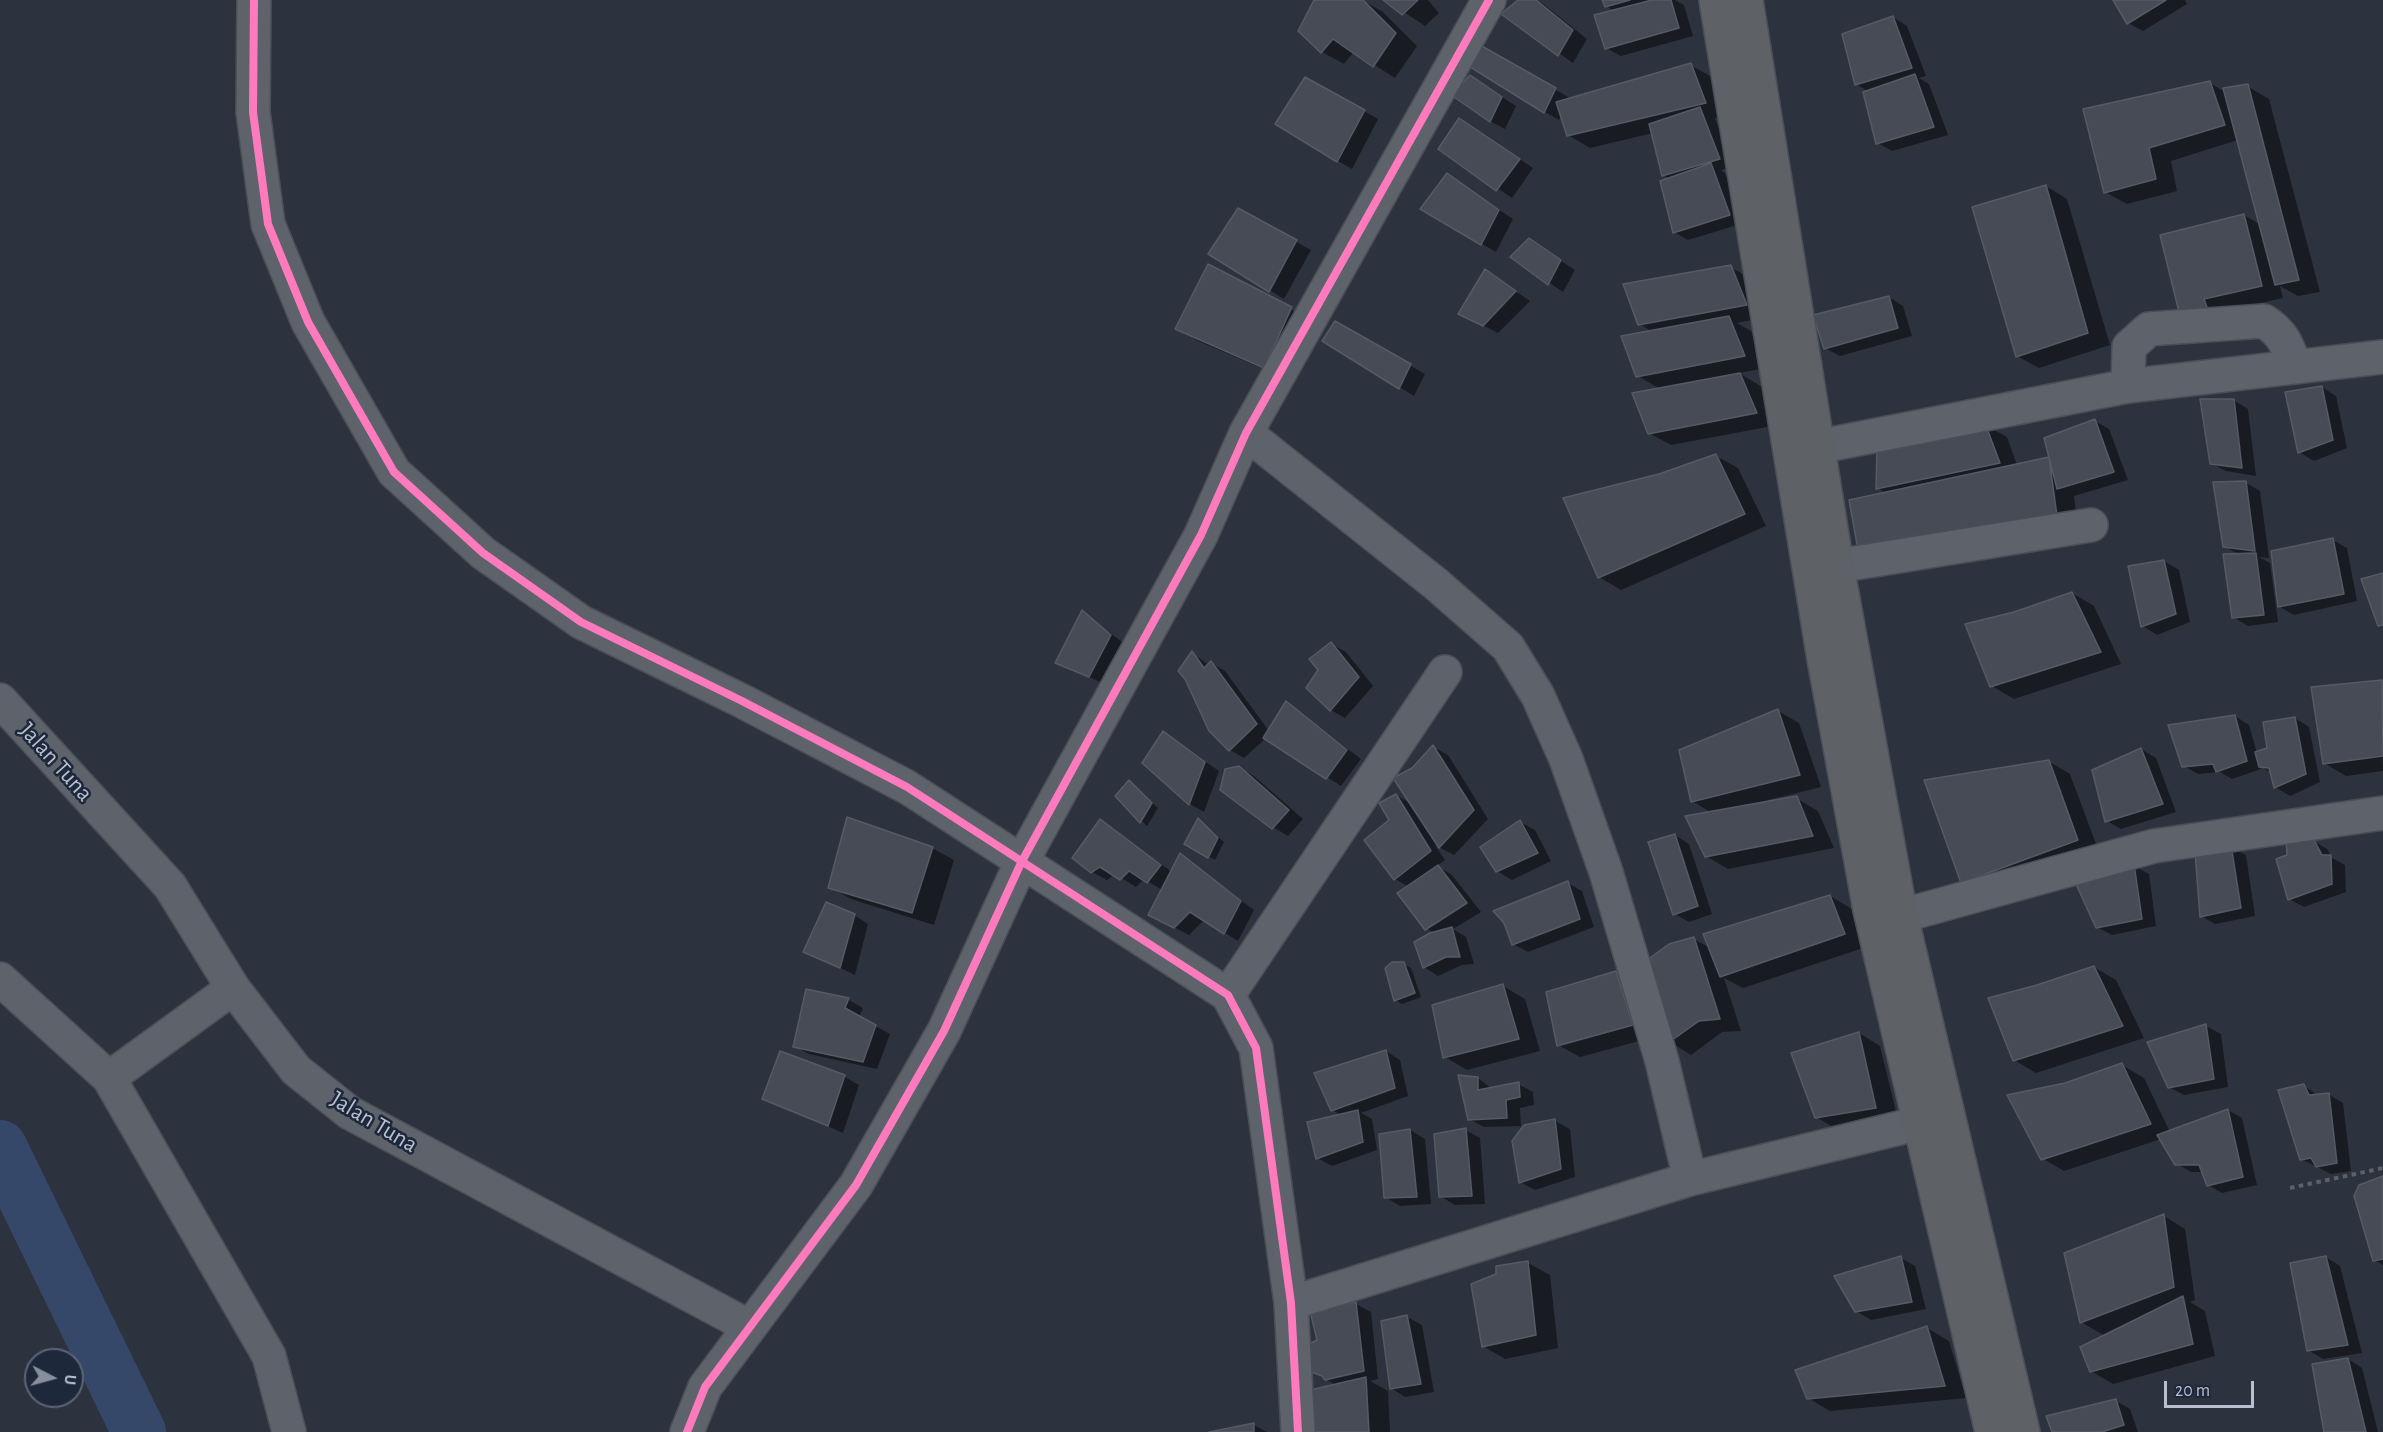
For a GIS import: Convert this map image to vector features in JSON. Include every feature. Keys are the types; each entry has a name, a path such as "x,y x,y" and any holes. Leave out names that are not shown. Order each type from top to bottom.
{"highway":[{"path":"1716,0 1804,449 1837,566 1901,916 2023,1432"},
{"path":"1746,0 1804,449 1824,659 1870,910 1992,1432"}],"street":[{"path":"254,0 253,112 268,224 308,322 394,472 483,553 581,622 742,701 907,787 1228,995 1256,1048 1291,1303 1298,1432"},
{"path":"687,1432 705,1386 856,1185 944,1031 1021,863 1201,535 1246,433 1488,0"},
{"path":"2128,386 2128,347 2149,329 2264,321 2277,329 2287,342 2295,367"},
{"path":"1804,449 2128,386 2383,357"},
{"path":"1246,433 1436,584 1508,647 1538,696 1566,759 1606,872 1662,1060 1690,1179"},
{"path":"1837,566 2091,525"},
{"path":"1228,995 1445,672"},
{"name":"Jalan Tuna","path":"0,700 170,886 233,988 296,1070 350,1113 748,1326"},
{"path":"1901,916 2154,846 2383,813"},
{"path":"0,979 109,1078 269,1356 290,1432"},
{"path":"109,1078 233,988"},
{"path":"1291,1303 1690,1179 1920,1123"}],"path":[{"path":"2290,1188 2383,1168"}],"building":[{"path":"1314,0 1363,0 1396,33 1373,67 1333,39 1321,53 1298,31"},
{"path":"1383,0 1418,0 1402,15"},
{"path":"1518,0 1536,0 1573,30 1558,56 1501,14"},
{"path":"1602,0 1630,0 1605,7"},
{"path":"1652,0 1671,0 1679,28 1605,49 1594,15"},
{"path":"2113,0 2166,0 2127,24"},
{"path":"1893,16 1912,68 1855,85 1842,34"},
{"path":"1480,45 1556,88 1544,113 1467,65"},
{"path":"1691,63 1706,103 1567,136 1556,102"},
{"path":"1915,74 1934,127 1876,144 1863,92"},
{"path":"1470,75 1502,97 1490,122 1451,95"},
{"path":"1305,77 1365,110 1337,162 1275,124"},
{"path":"2210,81 2225,125 2149,148 2156,179 2104,193 2083,109"},
{"path":"2248,84 2299,280 2275,285 2223,88"},
{"path":"1700,107 1720,159 1662,176 1649,124"},
{"path":"1459,118 1520,159 1496,191 1438,149"},
{"path":"1711,163 1730,215 1673,233 1660,181"},
{"path":"1447,173 1499,210 1481,245 1420,209"},
{"path":"2046,185 2088,333 2016,357 1972,207"},
{"path":"1238,208 1297,240 1269,292 1208,254"},
{"path":"2244,214 2262,286 2204,299 2208,310 2179,312 2160,235"},
{"path":"1529,238 1561,260 1548,285 1510,257"},
{"path":"1208,264 1292,307 1264,368 1175,329"},
{"path":"1731,265 1747,305 1638,325 1623,284"},
{"path":"1485,269 1516,291 1483,326 1458,314"},
{"path":"1889,296 1898,328 1824,349 1813,315"},
{"path":"1729,316 1745,356 1636,377 1621,336"},
{"path":"1335,321 1411,364 1399,389 1322,341"},
{"path":"1740,373 1757,413 1648,434 1632,393"},
{"path":"2322,386 2333,440 2298,453 2285,392"},
{"path":"2200,399 2234,399 2242,468 2210,464"},
{"path":"2095,419 2114,472 2057,489 2044,438"},
{"path":"1985,423 2000,463 1876,489 1877,450"},
{"path":"1716,454 1745,514 1598,578 1563,498 1659,474"},
{"path":"2049,457 2057,516 1858,550 1849,500"},
{"path":"2246,481 2255,551 2223,547 2213,482"},
{"path":"2333,538 2344,594 2278,607 2271,551"},
{"path":"2256,553 2264,615 2232,618 2223,554"},
{"path":"2164,560 2176,614 2141,627 2128,566"},
{"path":"2383,573 2383,625 2378,626 2361,579"},
{"path":"2072,592 2101,652 1990,687 1965,624 2014,612"},
{"path":"1082,610 1111,635 1089,677 1055,663"},
{"path":"1331,642 1359,677 1330,711 1306,688 1318,670 1309,659"},
{"path":"1192,651 1204,668 1211,661 1257,724 1229,751 1209,731 1185,679 1178,671"},
{"path":"2382,680 2383,756 2323,764 2311,687"},
{"path":"1286,701 1347,750 1326,779 1263,738"},
{"path":"1778,709 1800,775 1691,802 1679,750"},
{"path":"2235,715 2247,761 2216,772 2213,764 2182,767 2168,725"},
{"path":"2295,717 2306,774 2274,788 2269,768 2259,767 2255,752 2267,748 2263,722"},
{"path":"1163,731 1205,762 1189,805 1142,763"},
{"path":"1433,745 1474,810 1439,848 1393,778 1412,768"},
{"path":"2141,748 2163,804 2105,822 2092,770"},
{"path":"2049,760 2078,840 1961,883 1924,780"},
{"path":"1239,766 1289,810 1272,829 1220,790 1225,769"},
{"path":"1129,780 1152,803 1140,823 1115,796"},
{"path":"1396,794 1431,851 1394,880 1364,840 1389,820 1379,803"},
{"path":"1797,796 1813,836 1705,857 1685,816"},
{"path":"847,817 933,847 912,913 828,888"},
{"path":"1198,818 1218,838 1208,858 1184,844"},
{"path":"1100,819 1161,865 1147,883 1129,871 1120,880 1100,867 1091,873 1072,858"},
{"path":"1520,820 1538,853 1496,872 1480,847"},
{"path":"1675,834 1698,906 1673,915 1648,842"},
{"path":"2286,837 2313,838 2322,855 2331,855 2332,884 2288,900 2276,859 2287,855"},
{"path":"2231,845 2241,908 2200,917 2195,852"},
{"path":"1180,853 1241,901 1224,934 1190,912 1174,928 1148,915"},
{"path":"2134,864 2142,919 2096,928 2075,882"},
{"path":"1438,865 1467,903 1425,930 1397,893"},
{"path":"1568,881 1580,919 1512,945 1504,923 1493,911"},
{"path":"1830,895 1845,934 1720,977 1703,934"},
{"path":"826,902 855,914 840,968 803,952"},
{"path":"1452,927 1460,957 1446,957 1423,968 1414,942 1430,933"},
{"path":"1694,937 1720,1019 1699,1021 1668,1043 1643,963 1669,944"},
{"path":"1392,962 1404,962 1415,993 1394,1001 1385,968"},
{"path":"2094,966 2123,1026 2013,1061 1988,998"},
{"path":"1616,971 1633,1025 1557,1046 1546,992"},
{"path":"1503,984 1519,1039 1443,1058 1432,1005"},
{"path":"806,989 849,998 845,1008 876,1025 863,1062 793,1047"},
{"path":"2206,1024 2214,1079 2168,1088 2147,1042"},
{"path":"1859,1032 1876,1108 1815,1118 1791,1053"},
{"path":"1386,1050 1395,1088 1331,1111 1314,1073"},
{"path":"780,1051 845,1075 828,1126 762,1099"},
{"path":"2122,1063 2151,1124 2041,1160 2007,1095 2065,1083"},
{"path":"1458,1075 1478,1077 1478,1090 1519,1082 1520,1097 1506,1100 1507,1118 1468,1120"},
{"path":"2304,1084 2309,1095 2329,1093 2337,1163 2316,1167 2311,1158 2300,1160 2278,1090"},
{"path":"2228,1109 2243,1177 2207,1186 2199,1165 2175,1165 2157,1135"},
{"path":"1358,1110 1363,1142 1316,1159 1307,1122"},
{"path":"1555,1119 1561,1169 1519,1183 1512,1141 1524,1125"},
{"path":"1466,1128 1472,1196 1439,1197 1434,1134"},
{"path":"1410,1129 1417,1197 1384,1198 1379,1134"},
{"path":"2383,1176 2383,1259 2373,1261 2354,1196 2359,1185"},
{"path":"2164,1214 2174,1287 2080,1323 2064,1253"},
{"path":"1901,1256 1912,1302 1855,1312 1834,1276"},
{"path":"2326,1256 2348,1345 2307,1351 2290,1263"},
{"path":"1528,1261 1536,1335 1482,1347 1471,1284 1496,1274 1496,1266"},
{"path":"2183,1296 2193,1344 2090,1372 2080,1347"},
{"path":"1356,1302 1364,1371 1325,1380 1322,1376 1309,1371 1307,1345 1317,1340 1310,1311"},
{"path":"1407,1315 1421,1384 1390,1389 1381,1321"},
{"path":"1927,1326 1945,1386 1807,1399 1795,1370"},
{"path":"2348,1358 2366,1432 2324,1432 2312,1364"},
{"path":"1366,1377 1369,1432 1311,1432 1310,1390"},
{"path":"2116,1399 2124,1425 2102,1432 2052,1432 2046,1416"},
{"path":"1254,1423 1254,1432 1209,1432"}],"waterway":[{"path":"0,1147 139,1432"}],"cycle path":[{"path":"254,0 253,112 268,224 308,322 394,472 483,553 581,622 742,701 907,787 1228,995 1256,1048 1291,1303 1298,1432"},
{"path":"687,1432 705,1387 856,1185 944,1031 1021,863 1201,535 1246,433 1489,0"}]}
